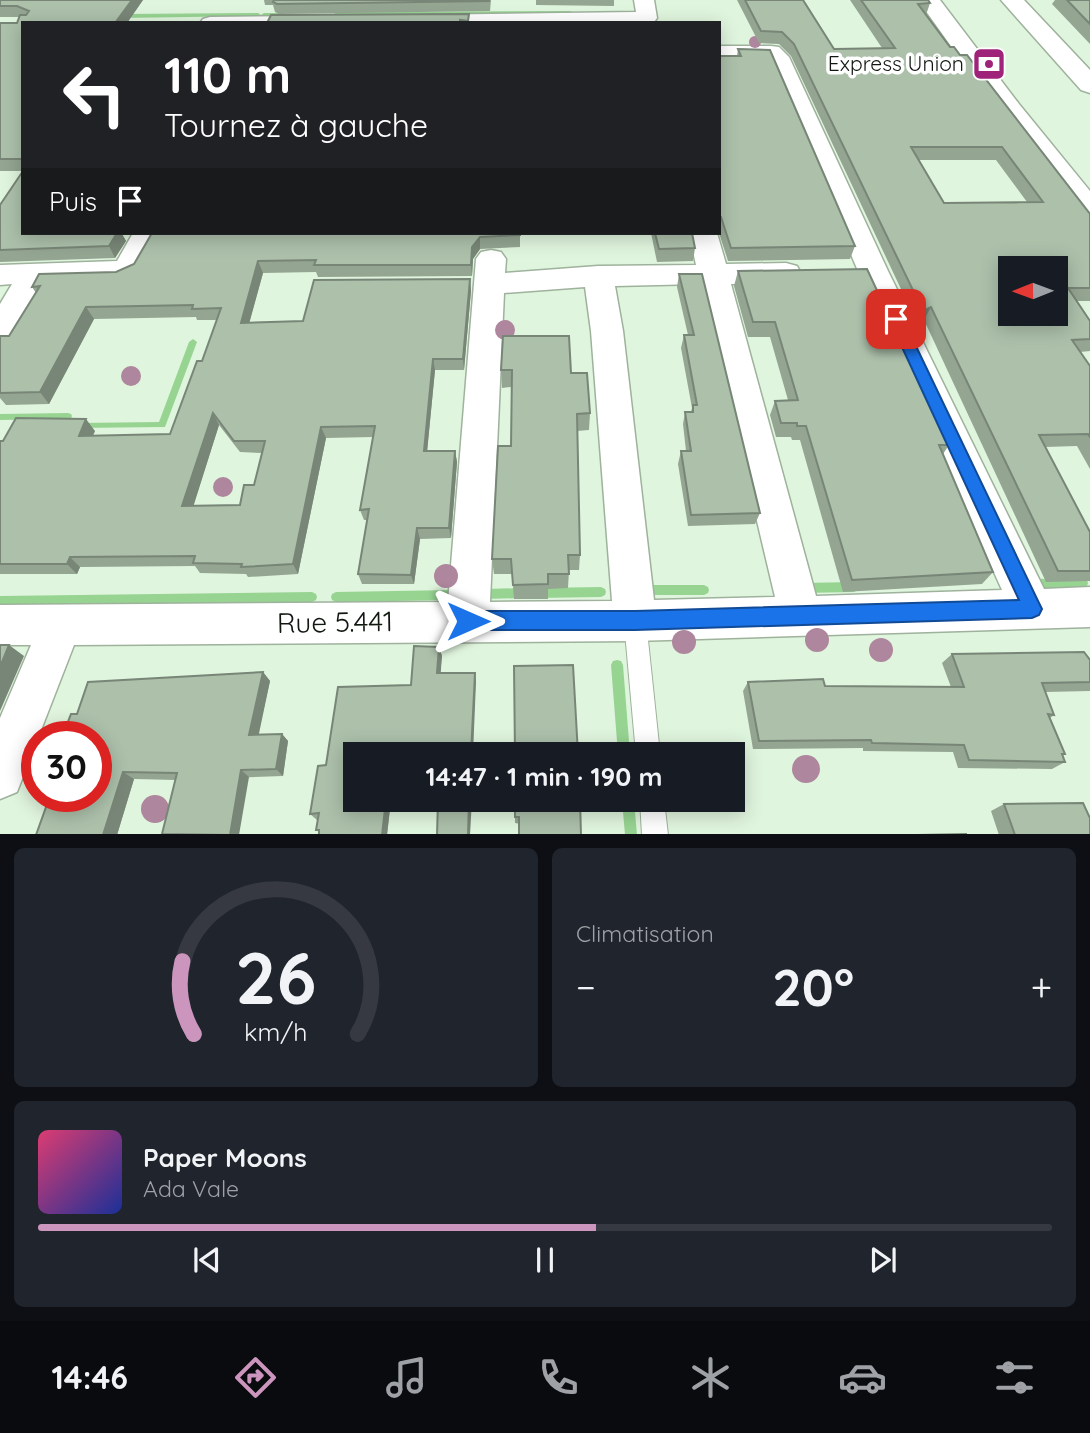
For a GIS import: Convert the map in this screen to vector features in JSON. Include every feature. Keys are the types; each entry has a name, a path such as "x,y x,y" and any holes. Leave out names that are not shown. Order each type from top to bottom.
{"main road":[{"path":"929,0 1010,110 1090,210"},
{"path":"1012,0 1090,85"}],"street":[{"path":"398,21 647,14"},
{"path":"721,52 771,52 778,57 873,271 1032,609"},
{"path":"0,275 122,271 128,268 146,235"},
{"path":"703,235 801,617"},
{"path":"468,621 486,275 713,275 873,271"},
{"path":"0,330 33,274"},
{"path":"598,276 607,331 635,621"},
{"name":"Rue 5.441","path":"0,625 635,621 1090,607"},
{"path":"0,775 60,626"}],"lane":[{"path":"635,621 647,742"},
{"path":"653,812 655,834"}],"building":[{"path":"0,0 132,0 116,21 21,21 21,159 0,159 0,23 17,23 20,15 26,15 29,11 17,6 0,6"},
{"path":"274,0 489,0 489,1 277,4"},
{"path":"745,0 803,0 834,49 895,48 861,0 928,0 930,3 918,4 950,47 954,47 960,55 967,55 1090,214 1090,288 1068,288 1090,321 1090,339 1072,340 1090,366 1090,437 1088,434 1039,435 1090,532 1090,571 1058,571 931,307 923,311 794,44 782,32 761,31","holes":["911,147 1002,147 1043,202 944,203"]},
{"path":"1067,0 1090,0 1090,24"},
{"path":"469,14 468,21 268,21 271,15"},
{"path":"738,49 770,50 855,246 731,248 721,217 721,56 741,56"},
{"path":"21,174 21,235 116,235 109,246 0,250 0,205"},
{"path":"151,235 520,235 480,237 472,247 471,265 314,265 316,260 258,261 241,323 303,321 314,280 470,279 463,359 433,359 424,451 455,451 449,528 417,528 411,575 358,574 369,509 360,510 375,426 321,427 293,564 241,567 242,564 193,563 195,556 70,557 67,564 0,564 0,441 3,441 16,418 86,419 79,436 170,434 197,361 202,361 221,308 192,309 193,305 86,307 40,392 0,393 0,336 9,336 40,286 32,287 39,274 116,272 134,264","holes":["213,413 234,441 265,441 254,485 244,485 240,505 182,506"]},
{"path":"656,235 692,235 695,248 659,249"},
{"path":"867,269 949,445 939,445 993,572 852,580 806,426 781,423 775,401 798,400 775,322 753,322 738,271"},
{"path":"679,274 702,274 760,513 691,515 681,451 691,451 685,412 693,412 693,405 697,405 684,335 694,335"},
{"path":"503,336 569,336 571,373 587,373 590,413 577,414 580,555 568,555 569,574 548,574 548,584 513,585 511,559 492,559 498,446 511,446 512,370 501,370"},
{"path":"0,645 9,645 0,667"},
{"path":"414,646 439,647 437,673 475,673 472,742 343,742 343,812 385,812 382,834 319,834 319,830 316,830 319,813 310,814 318,766 326,765 338,687 411,685"},
{"path":"1084,652 1090,660 1090,682 1042,683 1054,715 1048,714 1065,754 1062,754 1065,762 969,760 964,745 872,743 871,740 759,741 748,682 823,679 825,686 964,687 952,654"},
{"path":"573,665 577,742 515,742 514,666"},
{"path":"263,672 249,735 282,734 276,769 241,770 230,834 162,834 177,773 123,772 112,807 112,721 68,721 71,714 77,714 88,682"},
{"path":"1083,803 1090,818 1090,834 1015,834 1004,804"},
{"path":"44,812 110,812 103,834 36,834"},
{"path":"438,812 469,812 468,834 437,834"},
{"path":"515,812 580,812 581,834 519,834 519,817 515,817"}],"waterway":[{"path":"337,14 570,13"},
{"path":"122,16 258,15"},
{"path":"264,15 281,15"},
{"path":"80,426 162,425 193,342"},
{"path":"0,417 68,416 63,426 66,426"},
{"path":"1032,584 1083,583"},
{"path":"802,588 854,587"},
{"path":"643,590 704,590"},
{"path":"537,593 601,592"},
{"path":"485,594 523,593"},
{"path":"336,597 453,595"},
{"path":"0,601 312,597"},
{"path":"617,665 623,742"},
{"path":"629,812 631,834"}],"place":[{"name":"Express Union","path":"989,64"}],"route":[{"path":"468,621 635,621 1032,609 896,319"}]}
